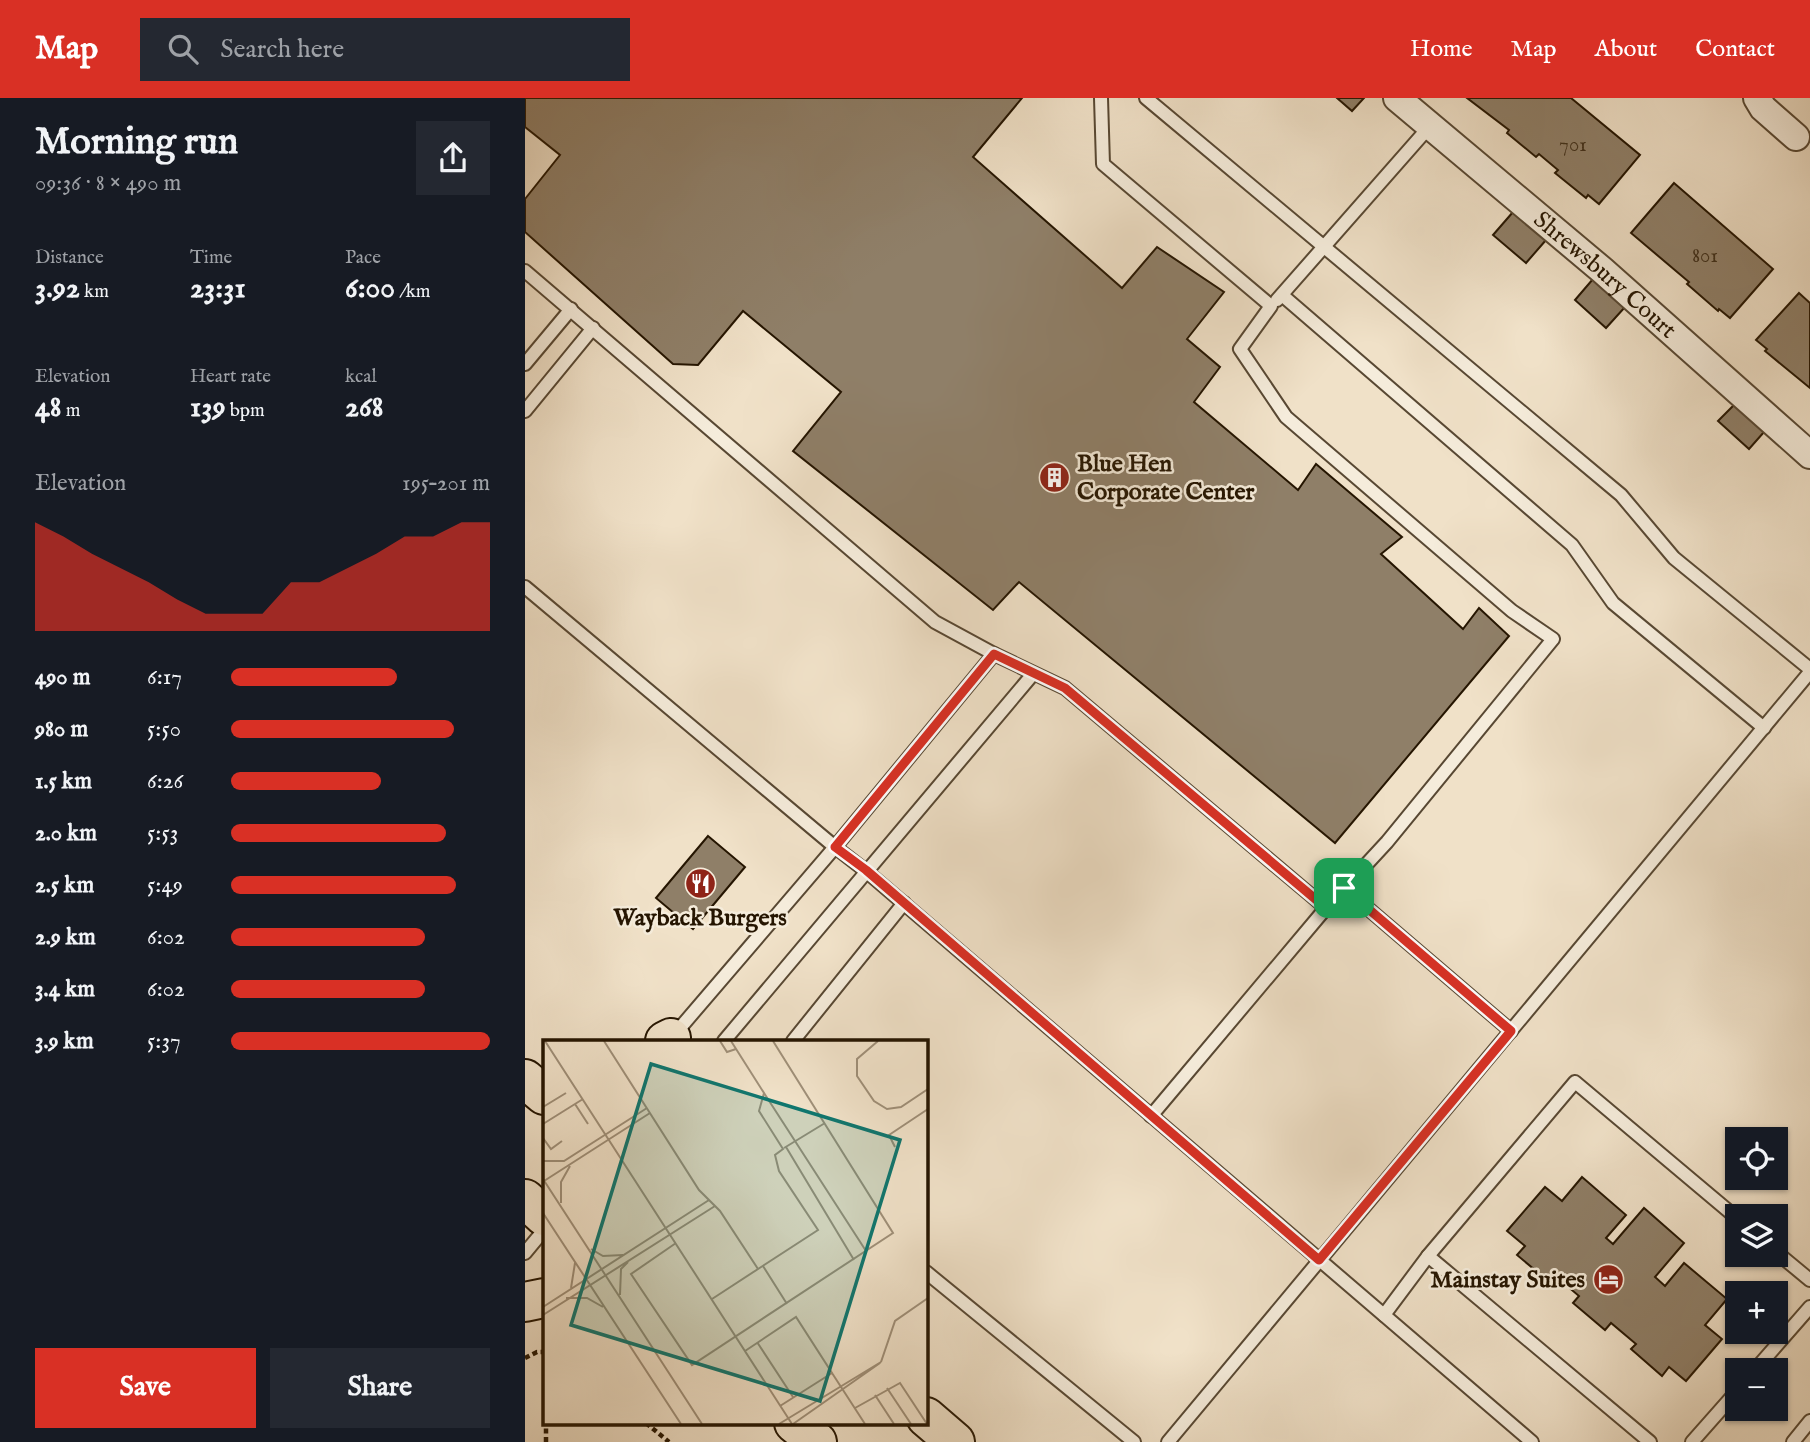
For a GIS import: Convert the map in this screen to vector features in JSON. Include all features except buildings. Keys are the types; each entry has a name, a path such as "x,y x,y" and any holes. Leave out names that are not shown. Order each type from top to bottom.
{"highway":[{"path":"525,1063 543,1068"},
{"path":"525,1079 543,1094"},
{"path":"525,1302 543,1298"},
{"path":"927,1418 955,1442"},
{"path":"795,1424 817,1442"}],"street":[{"name":"Shrewsbury Court","path":"1397,98 1602,270 1810,455"},
{"path":"1757,98 1763,108 1796,137"}],"lane":[{"path":"1101,98 1103,164 1271,306"},
{"path":"1146,98 1621,495 1674,558 1810,670 1168,1442"},
{"path":"1151,1116 1326,908 1387,842 1553,639 1512,611 1286,417 1240,349 1271,306 1430,126"},
{"path":"525,271 935,622 1065,688 1326,908"},
{"path":"1282,295 1572,545 1613,603 1764,727"},
{"path":"525,364 571,309"},
{"path":"525,411 593,328"},
{"path":"525,587 866,870 1532,1442"},
{"path":"668,1040 835,847 994,654"},
{"path":"725,1040 1033,674"},
{"path":"1344,888 1511,1031"},
{"path":"794,1040 904,903"},
{"path":"1384,1315 1428,1256 1575,1082 1725,1208"},
{"path":"525,1253 534,1208"},
{"path":"1428,1256 1650,1442"},
{"path":"1788,1262 1810,1280"},
{"path":"927,1273 1134,1442"},
{"path":"1765,1358 1810,1307"},
{"path":"1692,1442 1725,1405"},
{"path":"1793,1442 1810,1421"}],"path":[{"path":"525,1358 543,1352"},
{"path":"546,1424 546,1442"},
{"path":"647,1424 669,1442"}],"place":[{"name":"Blue Hen Corporate Center","path":"1054,477"},
{"name":"Wayback Burgers","path":"700,883"},
{"name":"Mainstay Suites","path":"1608,1279"}],"route":[{"path":"994,654 1065,688 1326,908 1344,888 1511,1031 1319,1260 866,870 835,847 994,654"}]}
